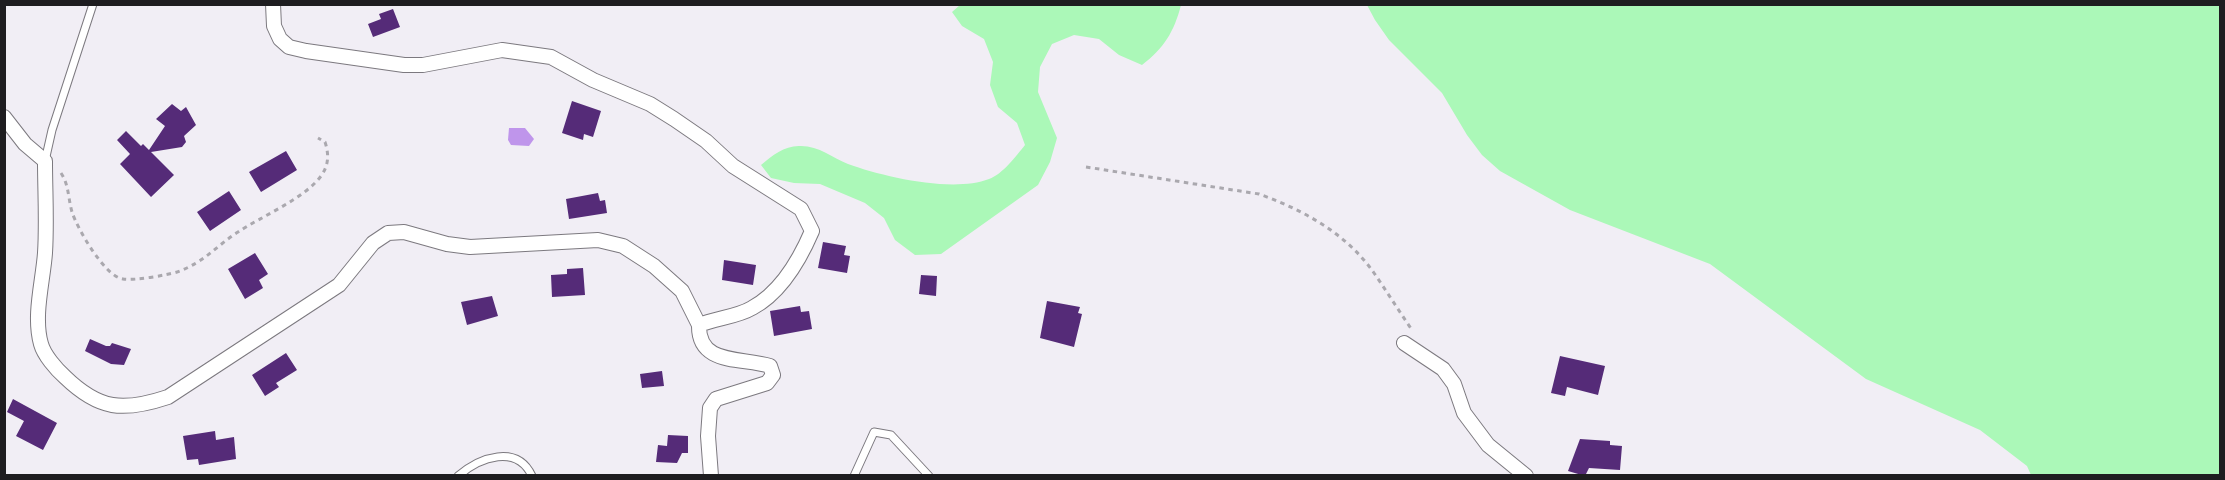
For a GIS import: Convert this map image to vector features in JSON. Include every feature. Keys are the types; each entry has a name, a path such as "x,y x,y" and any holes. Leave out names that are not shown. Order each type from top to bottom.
{"street":[{"path":"273,4 274,26 280,39 289,47 358,60 423,65 502,50 551,57 658,109 706,141 734,166 801,209 812,231 792,269 768,297 751,309 699,325"},
{"path":"4,117 25,144 45,161 45,250 39,316 41,345 64,376 81,392 104,405 141,406 168,397 339,285 374,243 388,233 404,232 470,248 598,240 623,246 654,266 682,291 699,325 698,339 706,349 718,355 770,366 773,375 767,382 716,399 710,408 708,436 711,476"},
{"path":"1404,343 1443,369 1454,384 1464,413 1488,445 1526,476"}],"lane":[{"path":"45,161 52,130 93,4"},
{"path":"854,476 874,432 891,435 929,476"},
{"path":"458,476 469,466 491,457 511,456 527,465 532,476"}],"path":[{"path":"45,161 55,166 67,182 72,212 88,245 109,270 123,279 177,272 210,256 235,233 311,187 322,174 329,155 325,142 318,138"},
{"path":"1086,167 1258,194 1284,203 1329,227 1351,245 1373,272 1415,334"}],"green space":[{"path":"960,5 1181,5 1167,39 1142,65 1119,55 1099,39 1074,35 1052,44 1040,67 1038,92 1057,138 1050,162 1038,185 941,254 915,255 895,240 884,218 865,203 820,184 794,183 771,178 761,165 780,151 795,146 814,148 848,164 918,182 974,183 994,177 1004,169 1025,145 1017,123 998,107 990,85 993,62 984,39 962,26 952,12"},
{"path":"1367,5 2220,5 2220,475 2031,475 2027,466 1980,430 1866,379 1710,264 1570,210 1500,171 1482,155 1467,135 1442,93 1389,40"}],"shaded area":[{"path":"509,128 525,128 534,139 529,146 511,145 508,140"}],"building":[{"path":"393,9 400,27 373,37 368,24 381,19 379,14"},
{"path":"572,101 601,111 593,137 584,134 583,140 562,133"},
{"path":"172,104 181,111 186,107 196,125 184,136 186,142 182,147 151,152 174,175 151,197 120,164 130,154 117,140 126,131 141,146 143,144 149,150 165,126 156,119"},
{"path":"286,151 297,170 261,192 249,172"},
{"path":"229,191 241,210 210,231 197,212"},
{"path":"598,193 600,201 605,200 607,213 569,219 566,199"},
{"path":"823,242 846,246 844,255 850,256 847,273 818,268"},
{"path":"255,253 268,274 259,280 263,288 245,299 228,269"},
{"path":"724,260 756,265 753,285 722,280"},
{"path":"583,268 585,295 552,297 551,275 567,274 567,269"},
{"path":"921,275 937,276 936,296 919,294"},
{"path":"492,296 498,316 467,325 461,302"},
{"path":"1047,301 1080,307 1078,313 1082,314 1074,347 1040,338"},
{"path":"800,306 801,312 809,311 812,329 774,336 770,311"},
{"path":"90,339 106,346 112,343 131,349 124,365 111,364 85,351"},
{"path":"286,353 297,370 276,383 279,387 265,396 252,375"},
{"path":"1560,356 1605,366 1598,395 1567,387 1565,396 1551,393"},
{"path":"662,371 664,386 642,388 640,374"},
{"path":"13,399 57,423 43,450 16,436 24,421 7,412"},
{"path":"215,431 216,440 234,437 236,459 199,465 198,459 187,460 183,436"},
{"path":"668,435 688,436 688,453 682,453 677,463 656,462 658,445 667,446"},
{"path":"1580,439 1610,441 1610,445 1622,446 1620,470 1589,468 1585,476 1568,471"}]}
